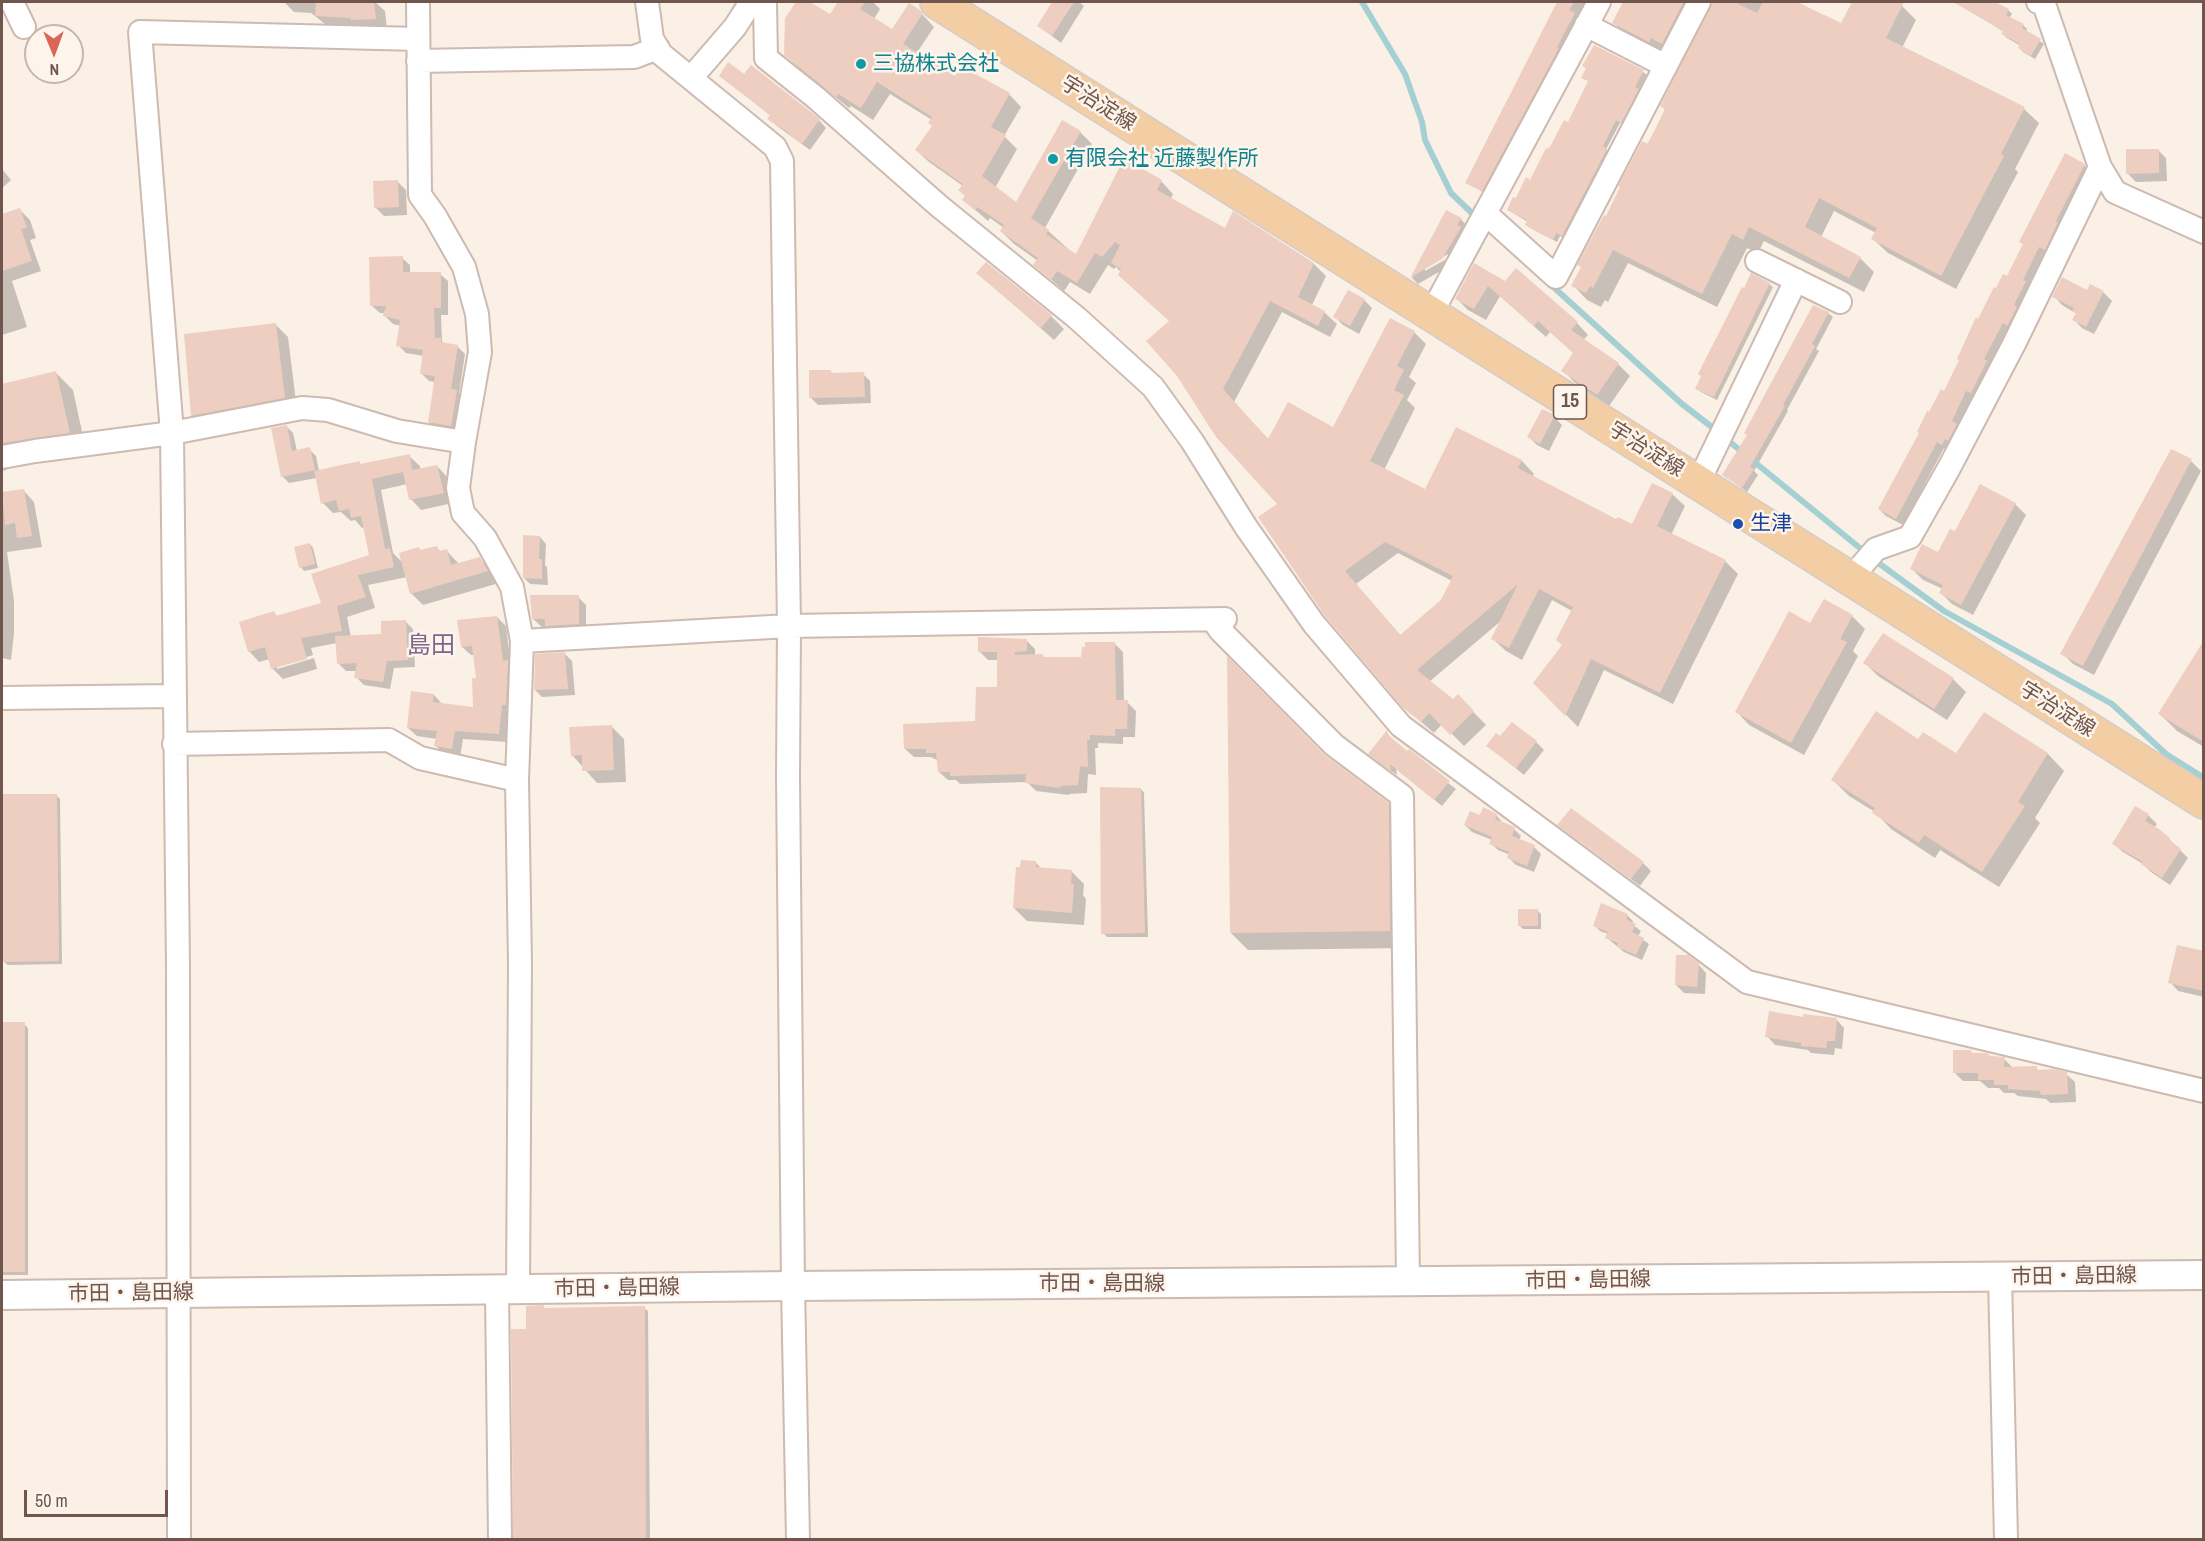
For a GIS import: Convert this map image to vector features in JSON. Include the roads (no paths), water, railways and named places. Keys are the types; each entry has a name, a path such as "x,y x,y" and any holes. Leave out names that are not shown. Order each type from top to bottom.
{"main road":[{"name":"宇治淀線","path":"937,2 2204,802"}],"street":[{"path":"12,2 24,27"},
{"path":"418,2 420,195 435,216 464,267 477,314 480,352 458,488 463,513 485,538 512,587 522,641 517,780 520,964 500,1539"},
{"path":"647,2 652,39 661,54 775,147 783,161 789,626 793,1286 798,1539"},
{"path":"691,78 735,27 751,2"},
{"path":"760,2 765,4 766,58 816,97 939,206 1077,318 1153,387 1192,441 1246,527 1314,624 1401,726 1747,982 2204,1091"},
{"path":"1431,314 1599,2"},
{"path":"1485,213 1556,277 1699,2"},
{"path":"2038,2 2044,4 2100,167 2115,192 2204,232"},
{"path":"1586,26 1666,66"},
{"path":"179,1539 178,967 172,433 140,32 418,50 634,57 658,48"},
{"path":"1850,579 1876,549 1910,537 2014,344 2100,167"},
{"path":"1757,261 1840,302"},
{"path":"1698,483 1796,280"},
{"path":"2,457 35,450 172,433 302,408 328,410 397,431 464,442"},
{"path":"522,641 789,626 1222,620 1220,630 1334,745 1402,796 1408,1283"},
{"path":"2,698 174,696"},
{"path":"174,744 389,740 420,758 517,780"},
{"name":"市田・島田線","path":"2,1295 793,1286 2204,1275"},
{"path":"2000,1277 2006,1539"}],"waterway":[{"path":"1362,2 1405,74 1422,122 1425,140 1451,193 1477,218"},
{"path":"1549,283 1682,404 1717,431"},
{"path":"1725,438 1866,553"},
{"path":"1873,559 1944,611 2112,704 2166,754 2204,778"}],"place":[{"name":"三協株式会社","path":"861,64"},
{"name":"有限会社 近藤製作所","path":"1053,159"},
{"name":"生津","path":"1738,524"}],"district":[{"name":"島田","path":"431,647"}]}
